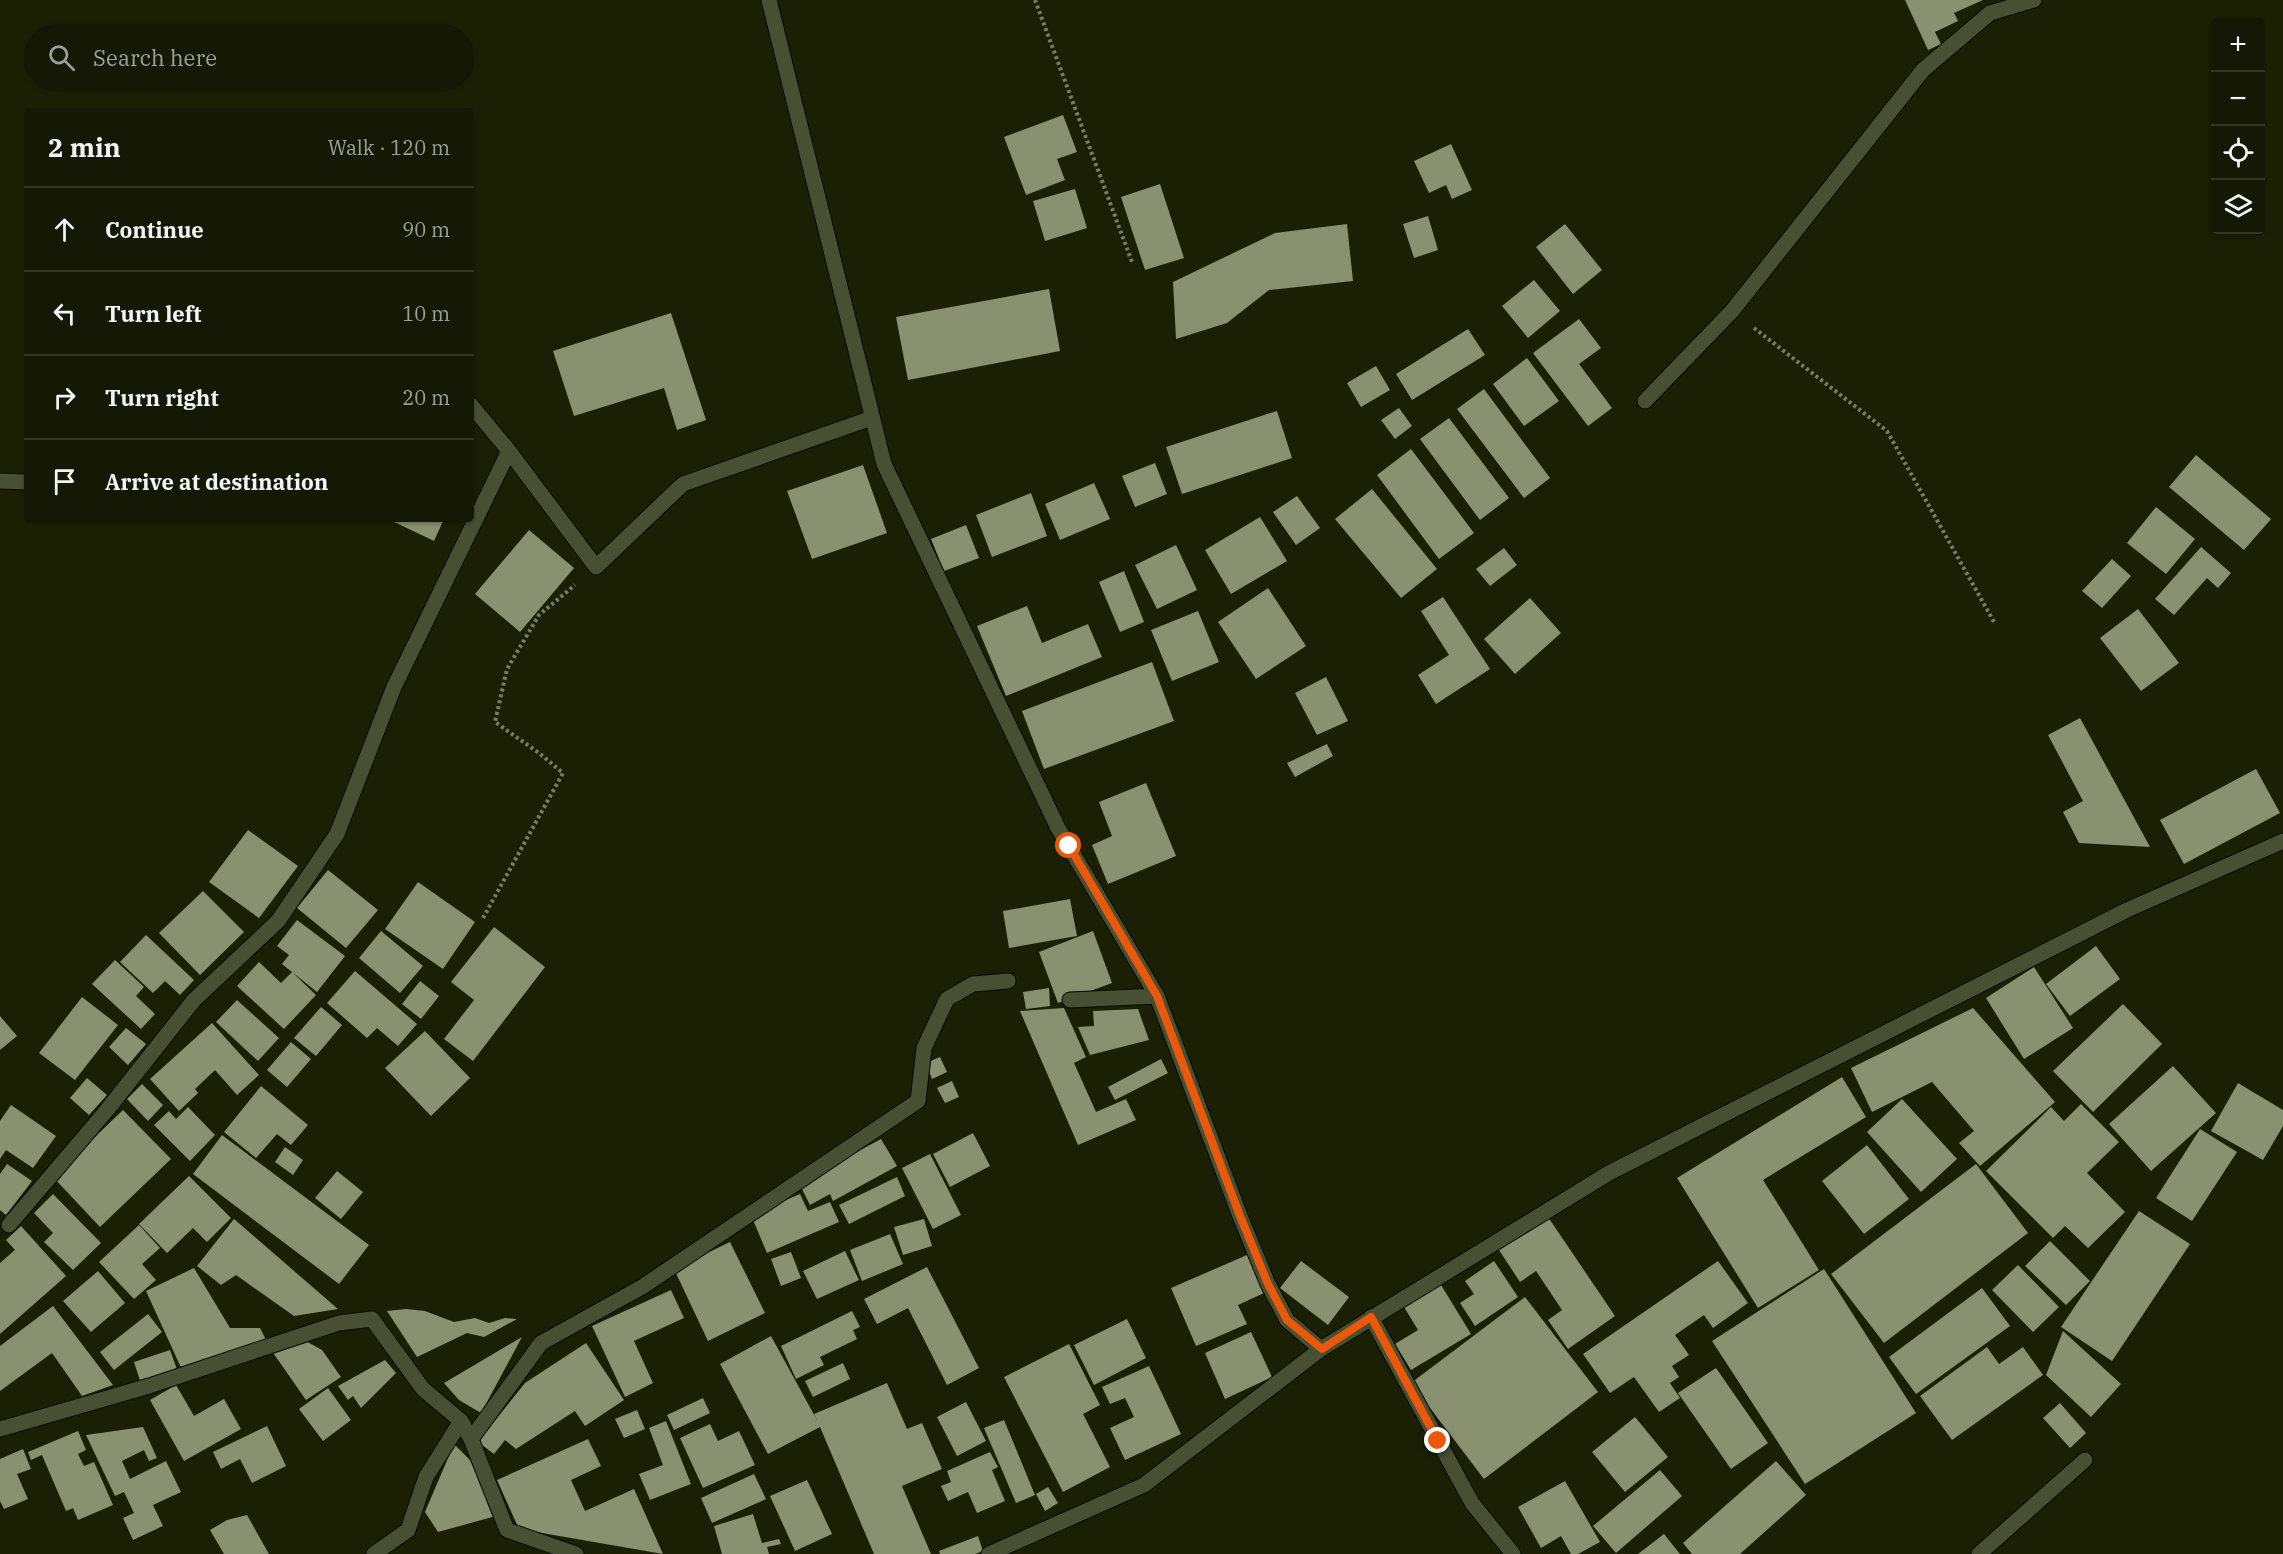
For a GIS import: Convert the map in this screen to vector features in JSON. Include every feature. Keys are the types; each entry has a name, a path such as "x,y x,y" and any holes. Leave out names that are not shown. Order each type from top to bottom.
{"street":[{"path":"769,0 884,464 1058,828 1157,996 1268,1284 1287,1320 1322,1349"},
{"path":"1645,401 1732,311 1923,70 1990,13 2009,3 2034,0"},
{"path":"474,409 509,451 596,567 683,484 873,418"},
{"path":"9,1225 107,1110 194,1000 278,921 337,834 394,687 509,451"},
{"path":"0,481 24,482"},
{"path":"989,1554 1144,1485 1322,1349 1610,1173 2127,910 2283,842"},
{"path":"471,1439 542,1343 642,1287 918,1101 924,1048 947,999 973,984 1008,981"},
{"path":"1070,1000 1157,996"},
{"path":"1371,1317 1472,1503 1513,1554"},
{"path":"0,1429 149,1386 339,1323 372,1319 423,1389 461,1421 471,1439 507,1530 576,1554"},
{"path":"374,1554 408,1530 426,1477 461,1421"},
{"path":"1979,1554 2085,1460"}],"path":[{"path":"1035,0 1132,262"},
{"path":"1732,311 1887,431 1994,622"},
{"path":"483,918 563,773 495,722 507,669 539,615 596,567"}],"building":[{"path":"1905,0 1983,0 1954,13 1958,21 1935,32 1941,44 1928,50"},
{"path":"1063,115 1077,152 1057,159 1065,180 1026,195 1004,137"},
{"path":"1451,144 1472,190 1452,199 1446,185 1429,193 1414,161"},
{"path":"1160,184 1184,258 1145,270 1121,197"},
{"path":"1075,189 1087,228 1045,241 1033,201"},
{"path":"1428,216 1438,250 1414,258 1403,224"},
{"path":"1347,224 1353,281 1269,290 1227,323 1176,339 1173,282 1275,233"},
{"path":"1565,224 1602,270 1573,294 1536,247"},
{"path":"1534,280 1560,311 1528,338 1502,306"},
{"path":"1049,289 1060,351 908,380 896,317"},
{"path":"671,313 706,420 677,430 664,388 574,416 553,351"},
{"path":"1579,319 1601,348 1579,364 1612,408 1588,426 1533,353"},
{"path":"1468,329 1485,355 1412,400 1396,374"},
{"path":"1527,358 1559,401 1524,426 1493,384"},
{"path":"1376,366 1390,390 1361,407 1347,383"},
{"path":"1484,389 1550,478 1524,498 1457,409"},
{"path":"1399,408 1412,426 1395,439 1381,420"},
{"path":"1277,411 1292,458 1182,494 1166,447"},
{"path":"1449,418 1509,498 1480,520 1420,439"},
{"path":"1411,449 1474,533 1439,559 1377,475"},
{"path":"2196,455 2271,519 2244,550 2169,487"},
{"path":"1155,463 1167,494 1135,507 1122,476"},
{"path":"863,465 887,533 812,559 787,491"},
{"path":"1094,483 1110,519 1060,540 1045,504"},
{"path":"1372,489 1437,569 1401,598 1335,519"},
{"path":"1031,493 1047,536 992,557 976,515"},
{"path":"1297,496 1320,528 1296,545 1273,512"},
{"path":"2156,507 2195,539 2166,574 2127,543"},
{"path":"1260,517 1287,561 1231,594 1205,550"},
{"path":"394,522 443,522 434,541"},
{"path":"966,525 979,558 944,571 931,539"},
{"path":"529,530 574,568 520,632 475,594"},
{"path":"1176,545 1197,590 1157,609 1135,565"},
{"path":"2201,547 2231,573 2218,588 2207,578 2174,615 2155,599"},
{"path":"1504,548 1517,565 1490,586 1476,569"},
{"path":"2112,559 2131,576 2102,608 2082,591"},
{"path":"1124,571 1144,622 1120,632 1099,582"},
{"path":"1268,588 1306,646 1256,679 1218,622"},
{"path":"1443,597 1490,669 1436,704 1418,675 1449,655 1421,611"},
{"path":"1530,598 1561,633 1515,674 1484,639"},
{"path":"1027,606 1042,643 1088,624 1102,657 1006,696 977,626"},
{"path":"2138,609 2179,663 2141,691 2100,638"},
{"path":"1198,611 1219,662 1172,681 1151,630"},
{"path":"1152,662 1174,721 1044,769 1022,711"},
{"path":"1326,677 1348,721 1317,735 1295,693"},
{"path":"2080,718 2150,847 2079,843 2063,812 2083,801 2048,735"},
{"path":"1327,744 1333,756 1295,777 1287,763"},
{"path":"2256,769 2280,813 2184,864 2160,820"},
{"path":"1146,783 1176,856 1108,884 1092,845 1112,836 1099,802"},
{"path":"248,830 298,866 259,918 209,882"},
{"path":"328,870 378,910 346,948 297,908"},
{"path":"418,882 475,922 443,969 385,929"},
{"path":"203,891 244,932 200,975 159,933"},
{"path":"1070,899 1077,936 1009,948 1003,911"},
{"path":"297,920 345,956 317,992 282,964 289,955 277,946"},
{"path":"494,927 545,967 473,1061 444,1039 474,1000 451,982"},
{"path":"381,931 423,966 400,993 359,958"},
{"path":"1093,931 1112,983 1058,1003 1039,952"},
{"path":"146,935 194,980 180,995 165,981 153,993 120,962"},
{"path":"2096,946 2120,979 2070,1016 2046,984"},
{"path":"115,960 144,987 136,996 155,1014 141,1029 92,984"},
{"path":"259,962 281,983 292,972 316,995 284,1029 237,986"},
{"path":"2034,967 2073,1028 2024,1059 1986,998"},
{"path":"355,971 417,1024 398,1046 377,1028 367,1038 327,1003"},
{"path":"420,981 439,996 421,1019 402,1004"},
{"path":"1049,988 1050,1006 1026,1009 1023,992"},
{"path":"82,997 118,1025 75,1080 39,1053"},
{"path":"237,1000 279,1038 258,1061 216,1022"},
{"path":"2123,1004 2162,1044 2093,1112 2053,1071"},
{"path":"321,1007 342,1025 316,1056 294,1038"},
{"path":"1064,1008 1086,1057 1074,1063 1096,1112 1126,1099 1136,1120 1078,1145 1020,1011"},
{"path":"1973,1008 2055,1102 1980,1166 1959,1143 1974,1131 1932,1082 1872,1112 1851,1068"},
{"path":"1138,1009 1149,1040 1090,1055 1078,1027 1094,1026 1093,1011"},
{"path":"0,1016 17,1036 0,1050"},
{"path":"212,1023 259,1075 237,1095 215,1070 195,1089 198,1093 179,1111 150,1079"},
{"path":"126,1028 146,1044 128,1065 109,1047"},
{"path":"425,1031 470,1078 431,1116 385,1068"},
{"path":"291,1042 311,1059 287,1087 267,1070"},
{"path":"940,1057 947,1072 932,1079 926,1063"},
{"path":"1161,1059 1168,1073 1115,1100 1108,1087"},
{"path":"2173,1066 2216,1113 2151,1171 2109,1124"},
{"path":"1842,1077 1866,1117 1763,1180 1819,1270 1758,1308 1677,1178"},
{"path":"87,1078 107,1095 89,1115 70,1098"},
{"path":"952,1081 959,1097 945,1103 937,1088"},
{"path":"2238,1083 2283,1110 2283,1126 2263,1160 2211,1131"},
{"path":"142,1084 163,1105 148,1121 127,1099"},
{"path":"261,1086 308,1125 291,1145 277,1134 256,1158 224,1132"},
{"path":"1902,1099 1957,1159 1921,1192 1867,1132"},
{"path":"2081,1104 2119,1142 2087,1173 2125,1212 2088,1248 2065,1226 2053,1238 1986,1171 2051,1107 2064,1121"},
{"path":"11,1105 56,1136 33,1168 6,1150 0,1159 0,1121"},
{"path":"188,1107 215,1135 190,1161 154,1125 169,1111 176,1119"},
{"path":"123,1110 171,1159 100,1227 53,1177"},
{"path":"2200,1129 2237,1152 2192,1221 2156,1198"},
{"path":"973,1133 990,1166 950,1187 933,1154"},
{"path":"222,1135 369,1245 339,1284 193,1174"},
{"path":"881,1139 897,1166 833,1201 830,1194 810,1205 799,1183"},
{"path":"1867,1145 1909,1199 1864,1234 1822,1181"},
{"path":"285,1147 303,1160 293,1175 275,1162"},
{"path":"930,1154 961,1215 933,1229 902,1168"},
{"path":"7,1164 32,1181 6,1215 0,1210 0,1174"},
{"path":"1976,1164 2028,1233 1884,1343 1831,1274"},
{"path":"337,1171 363,1192 341,1219 315,1198"},
{"path":"189,1176 231,1218 207,1242 193,1228 167,1253 139,1224"},
{"path":"897,1177 905,1196 849,1224 839,1205"},
{"path":"53,1194 101,1243 73,1270 44,1242 53,1233 34,1213"},
{"path":"800,1194 808,1211 830,1202 839,1222 767,1253 751,1215"},
{"path":"2139,1211 2190,1244 2112,1361 2061,1327"},
{"path":"1548,1217 1615,1316 1568,1349 1548,1320 1562,1310 1536,1271 1520,1282 1499,1250"},
{"path":"234,1219 338,1309 294,1316 236,1275 221,1285 197,1266"},
{"path":"924,1219 932,1246 903,1255 894,1227"},
{"path":"139,1225 160,1248 142,1264 156,1280 134,1299 99,1262"},
{"path":"21,1226 66,1276 0,1334 0,1263 15,1250 6,1240"},
{"path":"890,1234 903,1264 862,1281 850,1250"},
{"path":"2050,1241 2090,1281 2066,1305 2025,1266"},
{"path":"730,1242 765,1313 708,1341 674,1269"},
{"path":"845,1251 859,1280 817,1299 803,1271"},
{"path":"791,1252 801,1278 781,1286 771,1259"},
{"path":"1247,1255 1264,1293 1238,1305 1247,1324 1196,1346 1171,1288"},
{"path":"1301,1261 1349,1297 1328,1325 1280,1288"},
{"path":"1494,1261 1518,1297 1475,1326 1460,1303 1474,1294 1465,1281"},
{"path":"1718,1261 1748,1303 1713,1328 1704,1315 1675,1335 1689,1355 1672,1366 1679,1377 1670,1383 1680,1398 1659,1412 1634,1377 1610,1393 1583,1354"},
{"path":"2018,1265 2059,1307 2033,1332 1992,1290"},
{"path":"927,1267 979,1368 947,1385 908,1308 877,1324 864,1299"},
{"path":"194,1268 230,1328 260,1328 268,1344 183,1372 146,1291"},
{"path":"1824,1269 1916,1413 1805,1484 1712,1341"},
{"path":"98,1271 125,1303 91,1332 63,1301"},
{"path":"1438,1280 1471,1334 1411,1370 1395,1344 1418,1330 1401,1302"},
{"path":"1982,1288 2010,1326 1916,1394 1889,1357"},
{"path":"671,1290 684,1318 634,1341 653,1383 625,1397 592,1326"},
{"path":"1525,1297 1598,1392 1484,1479 1411,1383"},
{"path":"53,1306 113,1385 82,1396 52,1353 0,1391 0,1346"},
{"path":"406,1309 425,1311 454,1322 475,1318 489,1323 505,1318 517,1319 484,1337 467,1333 417,1357 387,1311"},
{"path":"852,1311 860,1327 853,1330 857,1339 820,1357 824,1365 796,1379 781,1346"},
{"path":"148,1314 162,1332 114,1370 100,1352"},
{"path":"1127,1319 1146,1358 1094,1385 1074,1345"},
{"path":"2063,1331 2121,1384 2091,1417 2046,1375"},
{"path":"1251,1332 1272,1377 1225,1399 1205,1353"},
{"path":"771,1336 818,1422 814,1414 887,1383 907,1429 922,1423 942,1469 902,1486 931,1554 874,1554 820,1427 768,1454 720,1364"},
{"path":"522,1337 481,1413 459,1400 444,1383"},
{"path":"302,1339 322,1350 341,1377 306,1400 269,1347"},
{"path":"586,1343 624,1400 585,1426 575,1411 516,1449 505,1440 494,1454 478,1442 525,1383"},
{"path":"1069,1344 1100,1405 1083,1414 1110,1467 1063,1492 1004,1377"},
{"path":"1987,1347 1999,1364 2023,1347 2043,1375 1952,1440 1920,1396"},
{"path":"170,1350 179,1375 142,1387 134,1362"},
{"path":"385,1360 396,1373 361,1408 353,1396 348,1400 338,1386"},
{"path":"843,1363 850,1379 813,1397 805,1381"},
{"path":"1149,1366 1181,1434 1125,1460 1110,1428 1134,1417 1125,1398 1110,1404 1102,1387"},
{"path":"1716,1368 1768,1443 1731,1469 1678,1393"},
{"path":"176,1385 194,1416 224,1399 241,1429 184,1461 150,1400"},
{"path":"328,1388 351,1420 323,1441 299,1409"},
{"path":"703,1398 710,1413 674,1430 667,1415"},
{"path":"966,1402 986,1441 957,1456 937,1417"},
{"path":"2060,1403 2086,1433 2070,1448 2043,1418"},
{"path":"637,1410 645,1429 624,1438 615,1419"},
{"path":"1635,1417 1668,1457 1625,1492 1592,1452"},
{"path":"1004,1420 1035,1495 1016,1503 984,1428"},
{"path":"666,1421 691,1484 650,1500 639,1474 663,1465 649,1428"},
{"path":"710,1424 718,1441 739,1431 755,1465 703,1488 680,1438"},
{"path":"267,1426 286,1466 252,1483 240,1459 221,1469 213,1452"},
{"path":"143,1427 157,1458 149,1461 144,1450 122,1461 130,1479 166,1461 181,1492 153,1505 163,1526 133,1540 123,1518 134,1513 124,1492 115,1496 86,1435"},
{"path":"78,1431 86,1450 78,1454 84,1466 94,1462 113,1505 78,1520 73,1508 66,1511 42,1455 31,1460 28,1452"},
{"path":"588,1439 601,1466 571,1480 585,1511 634,1489 663,1554 519,1529 497,1480"},
{"path":"454,1444 481,1476 496,1516 438,1532 425,1512"},
{"path":"23,1449 31,1469 17,1474 28,1499 4,1509 0,1501 0,1459"},
{"path":"990,1452 998,1467 992,1470 1005,1501 977,1513 968,1492 948,1501 941,1486 951,1482 947,1471"},
{"path":"1776,1461 1806,1495 1740,1554 1692,1554 1683,1543"},
{"path":"1660,1470 1682,1496 1616,1553 1593,1526"},
{"path":"754,1474 766,1499 712,1523 701,1498"},
{"path":"807,1480 832,1534 795,1551 770,1496"},
{"path":"1565,1481 1600,1542 1578,1554 1571,1554 1561,1536 1541,1548 1518,1507"},
{"path":"1048,1487 1058,1503 1045,1511 1036,1494"},
{"path":"753,1514 762,1543 779,1539 781,1544 767,1547 769,1554 722,1554 714,1526"},
{"path":"247,1515 269,1554 224,1554 210,1530 227,1520"},
{"path":"1664,1534 1680,1554 1638,1554"},
{"path":"978,1536 983,1551 975,1554 940,1554 939,1551"}],"route":[{"path":"1069,846 1157,996 1195,1091 1240,1216 1268,1284 1287,1320 1322,1349 1371,1317 1438,1441"}]}
